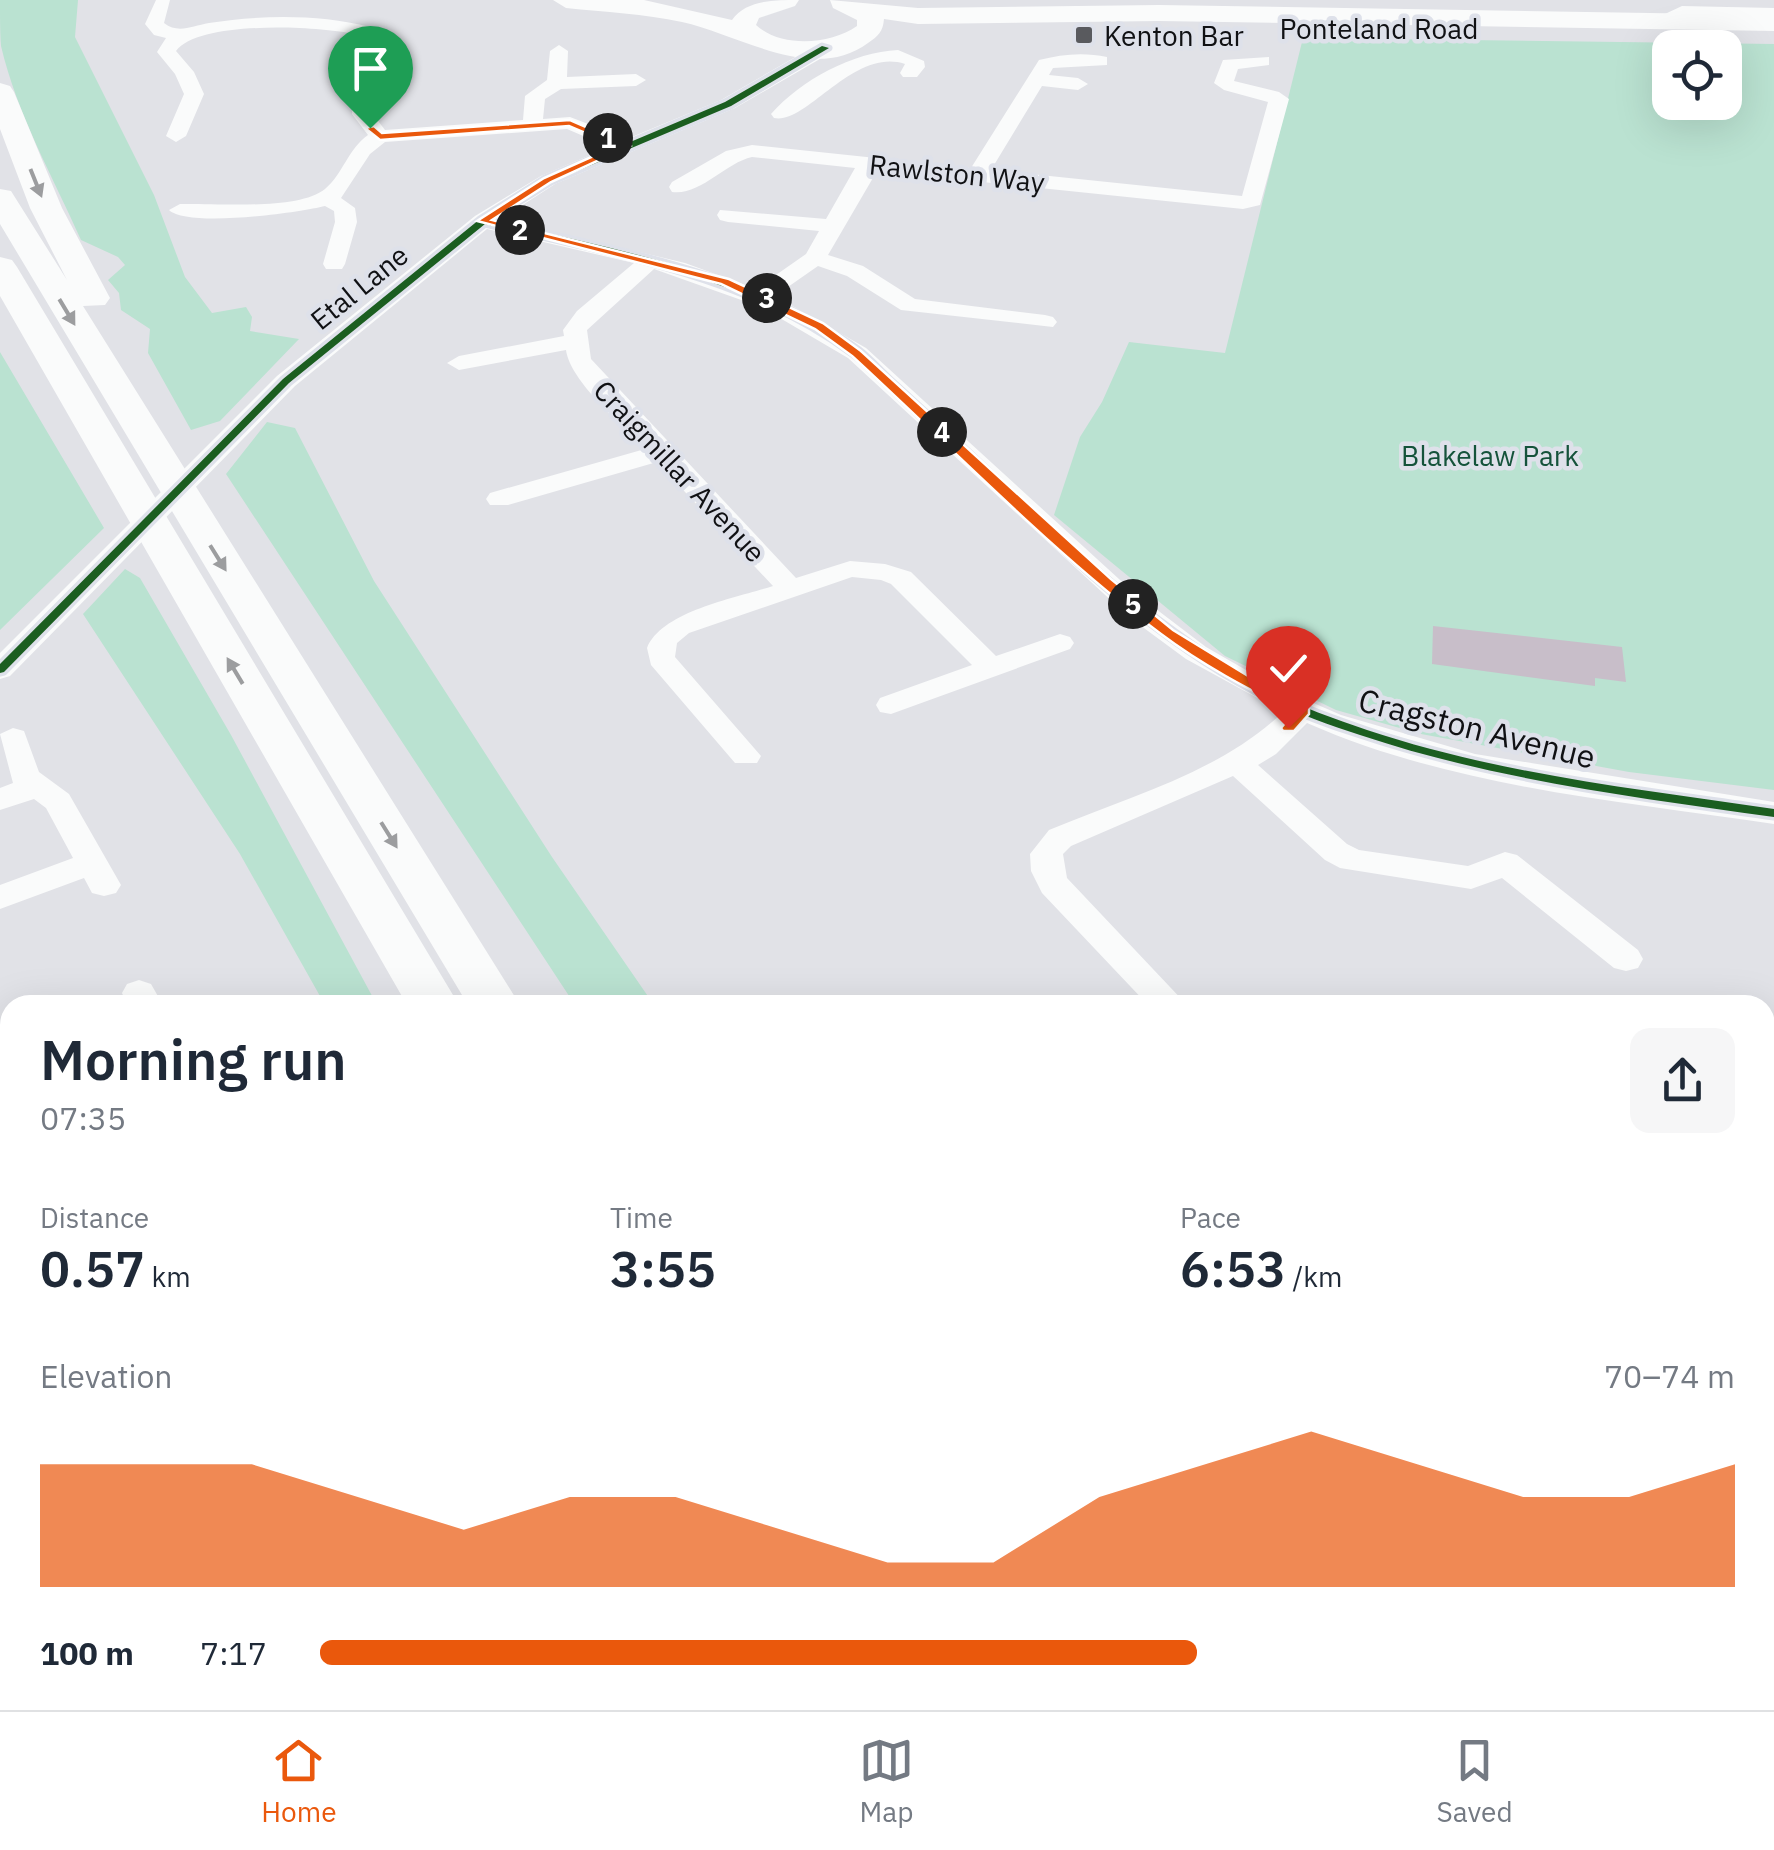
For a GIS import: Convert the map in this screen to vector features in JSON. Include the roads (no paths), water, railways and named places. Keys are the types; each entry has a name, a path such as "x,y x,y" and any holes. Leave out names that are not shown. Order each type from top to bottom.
{"highway":[{"path":"566,0 689,15 756,38 825,48 862,21 832,0"},
{"path":"688,0 778,2"},
{"path":"756,38 744,19 778,2"},
{"name":"Ponteland Road","path":"862,21 918,16 1160,13 1774,23"},
{"name":"Ponteland Road","path":"862,21 1774,34"},
{"path":"0,92 46,208 117,346 128,450"},
{"path":"0,198 128,450 428,995"},
{"path":"0,267 128,450 487,995"},
{"path":"0,328 45,392 128,450"}],"street":[{"path":"163,4 154,24 161,31 181,36 236,26 332,24 363,31 362,114 380,136"},
{"path":"1660,21 1682,11 1774,12"},
{"path":"176,136 194,94 184,72 166,52 181,36"},
{"path":"756,38 775,67 770,79"},
{"name":"Etal Lane","path":"0,670 252,415 340,333 482,221 548,180 728,104 825,48"},
{"path":"557,83 559,51"},
{"path":"728,104 790,116 826,79 852,66 898,55 914,61 916,67 910,73"},
{"path":"977,175 1046,64 1062,60 1100,61"},
{"name":"Rawlston Way","path":"680,187 742,152 1243,204 1252,200 1280,99 1224,83 1230,64 1262,61"},
{"path":"533,123 536,96 557,83 636,80"},
{"path":"1036,80 1078,84"},
{"path":"180,210 315,205 337,190 363,146 380,136 570,123 624,146"},
{"path":"761,296 815,258 864,170 870,166"},
{"path":"327,199 344,208 346,222 334,264"},
{"path":"728,214 832,226"},
{"name":"Cragston Avenue","path":"482,221 725,281 819,326 856,354 1097,574 1168,633 1231,674 1303,710 1393,743 1498,769 1774,812"},
{"path":"815,258 854,272 909,305 1045,322"},
{"name":"Craigmillar Avenue","path":"650,262 585,316 574,330 579,359 592,378 790,590"},
{"path":"973,340 983,314"},
{"path":"459,362 545,344 575,342"},
{"path":"499,500 662,452"},
{"path":"746,756 661,659 660,648 679,627 850,569 885,572 902,578 991,668"},
{"path":"891,705 1060,643"},
{"path":"1159,995 1054,886 1043,864 1046,849 1060,838 1237,763 1265,747 1303,710"},
{"path":"0,897 98,874 58,801 26,776 14,738"},
{"path":"1237,763 1336,852 1374,866 1471,878 1505,862 1626,959"},
{"path":"0,800 36,786"}],"place":[{"name":"Kenton Bar","path":"1084,35"}],"park label":[{"name":"Blakelaw Park","path":"1490,455"}]}
